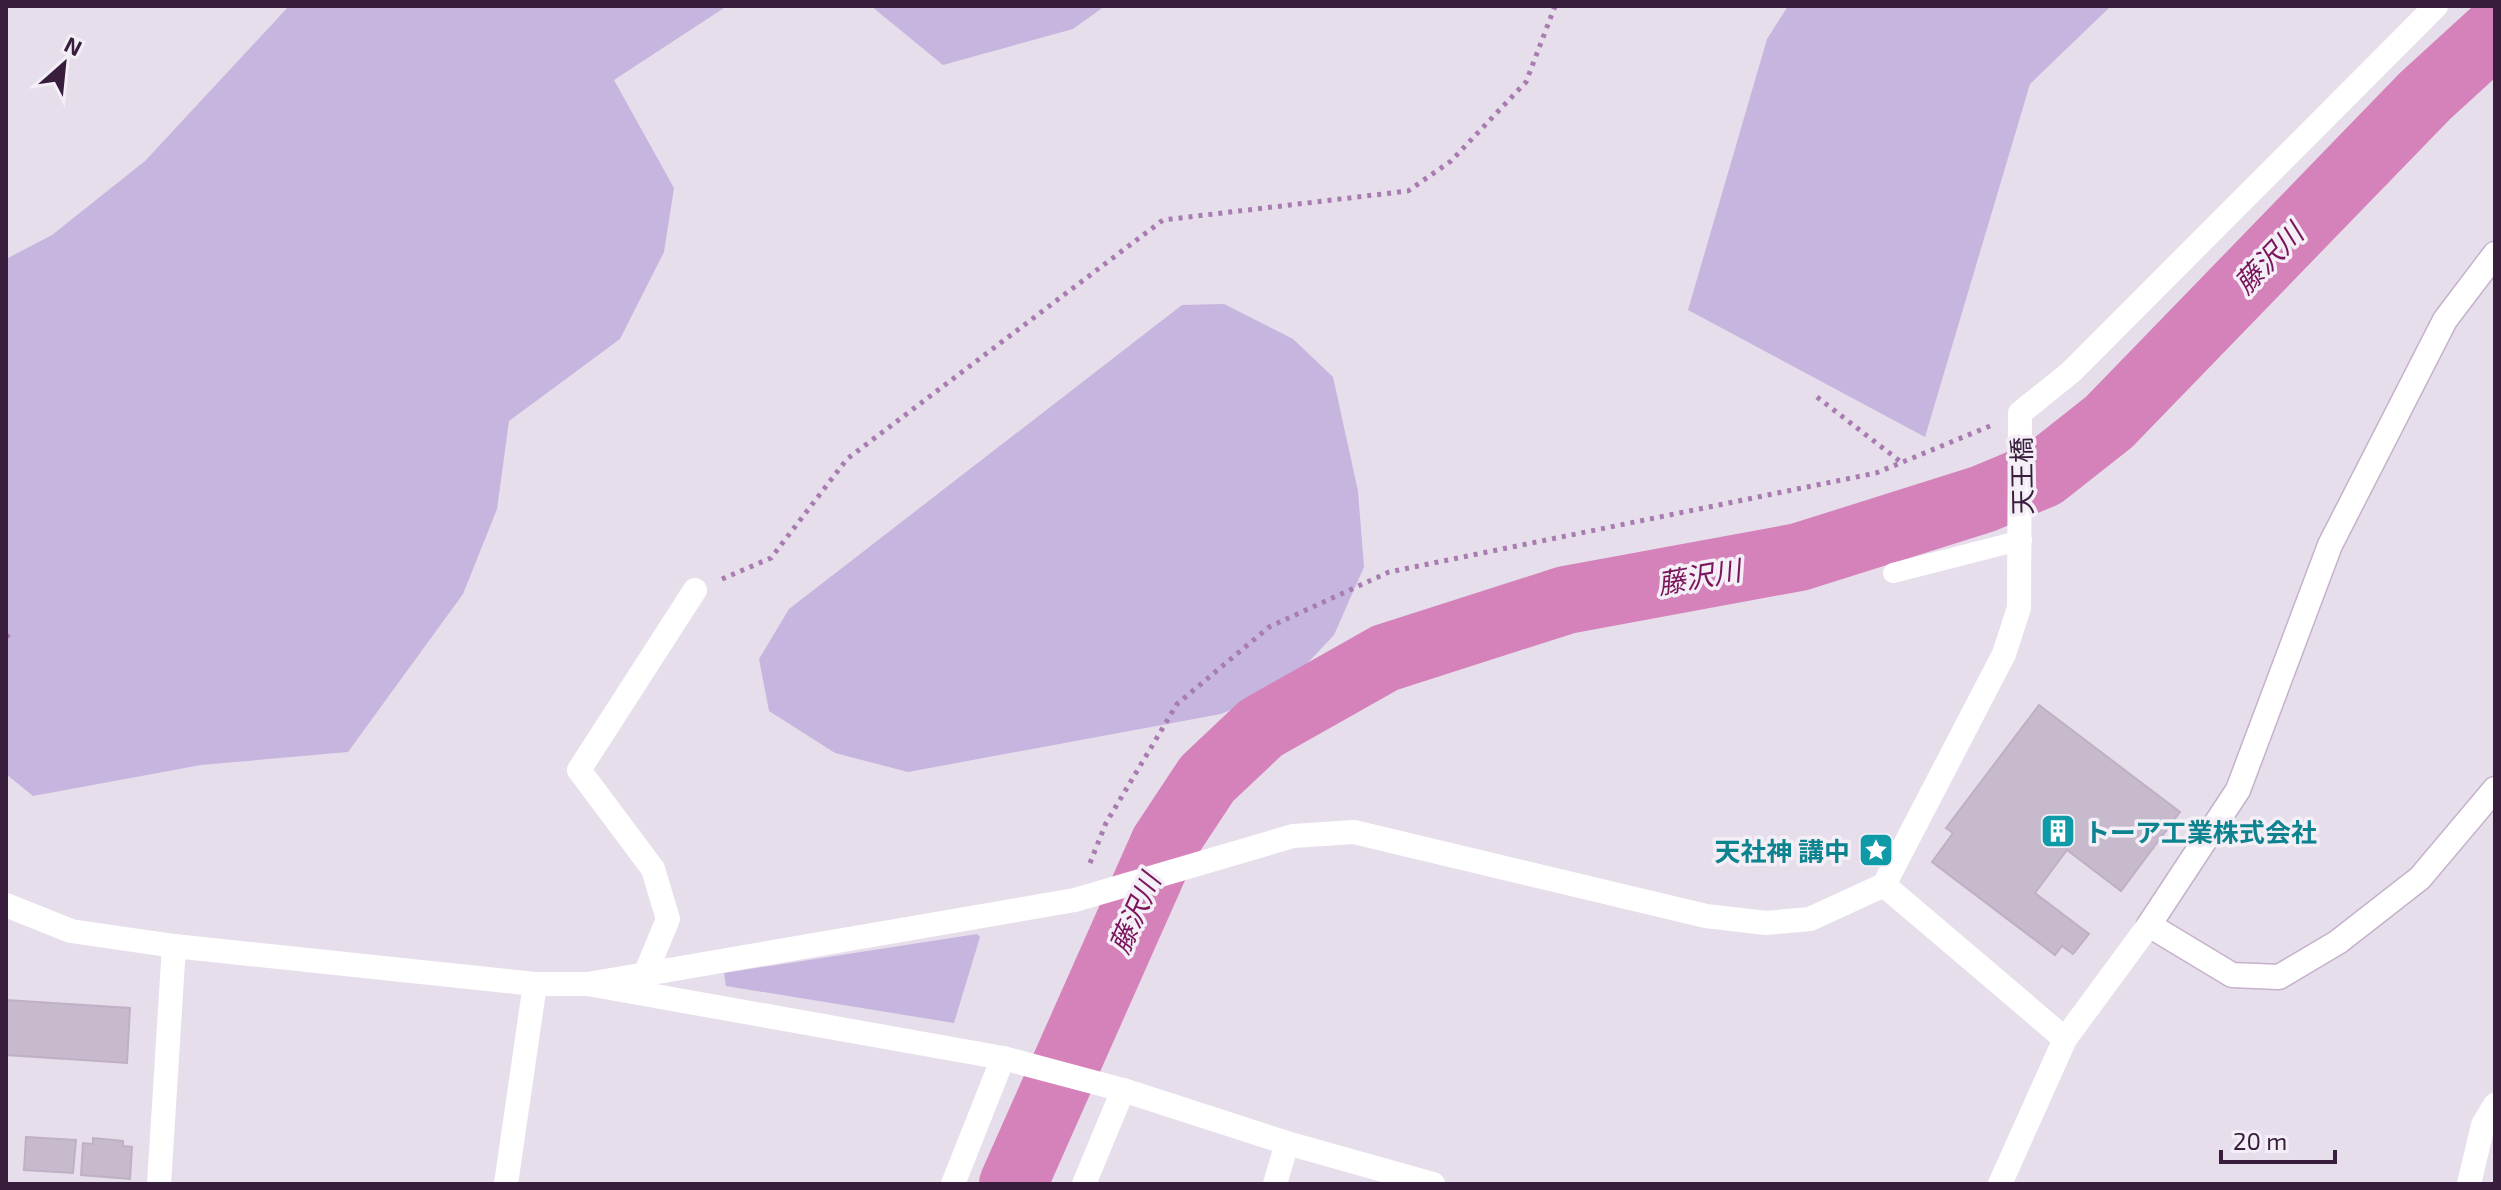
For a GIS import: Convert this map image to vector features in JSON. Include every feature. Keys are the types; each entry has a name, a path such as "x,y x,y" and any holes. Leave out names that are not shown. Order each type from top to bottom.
{"street":[{"path":"2020,413 2071,372 2436,6"},
{"path":"2000,1184 2065,1039 2149,925 2238,790 2330,545 2445,320 2495,254"},
{"name":"天王橋","path":"1884,885 2004,654 2019,608 2022,540 2020,413"},
{"path":"646,972 668,919 653,869 579,770 695,590"},
{"path":"2149,925 2232,975 2279,977 2338,942 2420,878 2495,789"},
{"path":"588,984 1075,900 1293,836 1354,832 1706,916 1766,923 1810,919 1884,885 2065,1039"},
{"path":"6,905 71,931 174,946 535,984 588,984 1009,1060 1114,1088 1287,1143 1433,1184"},
{"path":"159,1184 174,946"},
{"path":"506,1184 535,984"},
{"path":"953,1184 1009,1060"},
{"path":"1084,1184 1114,1088"},
{"path":"2469,1184 2483,1125 2495,1105"},
{"path":"1275,1184 1287,1143"}],"lane":[{"path":"1893,573 2022,540"}],"path":[{"path":"695,590 771,558 847,459 1163,220 1408,191 1451,161 1526,82 1555,6"},
{"path":"1817,397 1901,462"},
{"path":"1075,900 1106,823 1177,704 1269,627 1389,572 1876,473 2020,413"}],"shaded area":[{"path":"289,6 727,6 614,80 674,188 664,252 620,339 509,421 497,509 463,594 348,752 201,765 33,796 6,774 6,259 52,235 145,161"},
{"path":"871,6 1105,6 1073,29 943,65"},
{"path":"1788,6 2111,6 2030,84 1925,437 1688,310 1767,39"},
{"path":"1224,304 1293,339 1333,377 1358,491 1364,567 1334,635 1285,687 1221,714 908,772 835,753 769,711 759,659 789,609 1182,305"},
{"path":"977,934 980,937 954,1023 726,986 724,973"}],"building":[{"name":"トーア工業株式会社","path":"2039,705 2180,812 2121,891 2067,850 2035,893 2089,934 2073,954 2062,946 2055,955 1932,862 1953,833 1946,828"},
{"path":"6,1000 130,1008 127,1063 6,1055"},
{"path":"26,1137 76,1140 73,1173 24,1170"},
{"path":"93,1138 123,1141 123,1146 132,1147 130,1179 81,1175 83,1143 93,1144"}],"waterway":[{"name":"藤沢川","path":"1013,1184 1164,844 1207,779 1261,728 1385,658 1566,600 1799,557 1983,499 2043,474 2109,422 2425,96 2495,32"}],"place":[{"name":"トーア工業株式会社","path":"2058,831"},
{"name":"天社神 講中","path":"1876,850"}]}
